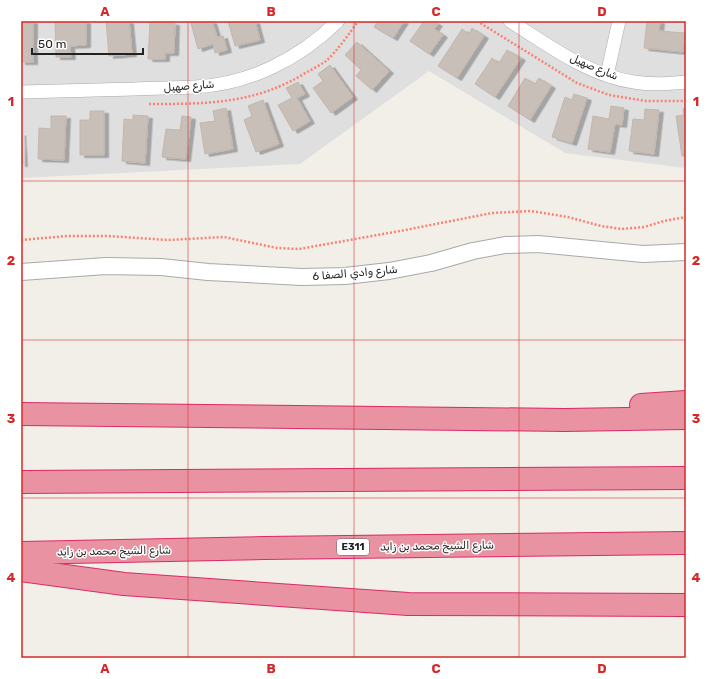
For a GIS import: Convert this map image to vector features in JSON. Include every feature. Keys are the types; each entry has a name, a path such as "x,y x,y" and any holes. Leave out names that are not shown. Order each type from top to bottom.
{"highway":[{"path":"565,420 640,405 686,402"},
{"path":"21,414 565,420 686,418"},
{"path":"21,482 686,478"},
{"name":"شارع الشيخ محمد بن زايد","path":"21,553 264,548 686,544"},
{"path":"21,570 124,584 408,604 686,605"}],"street":[{"name":"شارع صهيل","path":"21,92 196,87 228,83 277,66 302,52 338,21"},
{"name":"شارع صهيل","path":"510,21 556,50 583,65 607,75 640,83 661,84 686,82"},
{"path":"607,75 619,21"},
{"name":"شارع وادي الصفا 6","path":"21,272 106,266 130,266 302,278 345,276 389,271 431,263 473,251 505,245 538,244 642,254 686,252"}],"path":[{"path":"21,240 66,236 108,236 168,240 224,237 277,248 299,249 492,213 531,211 568,217 601,226 622,229 644,227 664,221 686,217"}],"shaded area":[{"path":"21,21 686,21 686,168 565,153 429,71 300,164 21,178"}],"building":[{"path":"21,21 33,21 33,62 21,62"},
{"path":"55,21 86,21 86,45 70,46 71,57 56,57"},
{"path":"106,21 129,21 132,54 109,56"},
{"path":"199,21 212,21 217,37 223,36 227,50 215,53 213,44 198,49 191,23"},
{"path":"228,21 255,21 260,40 235,46"},
{"path":"378,21 404,21 393,38 374,27"},
{"path":"424,21 433,21 438,24 434,29 443,35 429,54 410,41"},
{"path":"647,21 660,21 659,31 685,33 683,52 644,48"},
{"path":"150,22 175,23 174,53 165,53 165,59 148,59"},
{"path":"472,28 484,36 457,78 438,66 462,29 469,34"},
{"path":"357,42 389,71 372,90 356,76 361,70 345,55"},
{"path":"507,50 521,58 495,97 475,84 492,58 499,63"},
{"path":"330,65 353,97 331,113 313,88 323,81 318,74"},
{"path":"525,78 535,84 539,78 551,86 530,120 508,106"},
{"path":"298,82 305,94 297,98 310,121 293,131 278,105 292,98 286,88"},
{"path":"574,94 587,98 572,143 552,137 565,97 572,100"},
{"path":"263,100 279,144 256,152 244,120 252,116 248,106"},
{"path":"611,106 624,108 622,125 615,124 610,152 588,149 593,116 609,119"},
{"path":"226,108 233,149 205,154 200,123 215,121 213,111"},
{"path":"686,108 686,156 682,156 676,116 684,115 683,109"},
{"path":"645,109 659,110 654,154 629,151 633,119 644,120"},
{"path":"90,111 104,111 104,155 80,155 80,120 90,120"},
{"path":"133,115 148,116 145,163 122,161 124,119 133,120"},
{"path":"51,116 66,116 64,160 38,159 39,128 51,129"},
{"path":"182,116 191,117 186,159 162,157 166,129 180,130"},
{"path":"21,133 23,164 21,164"}]}
